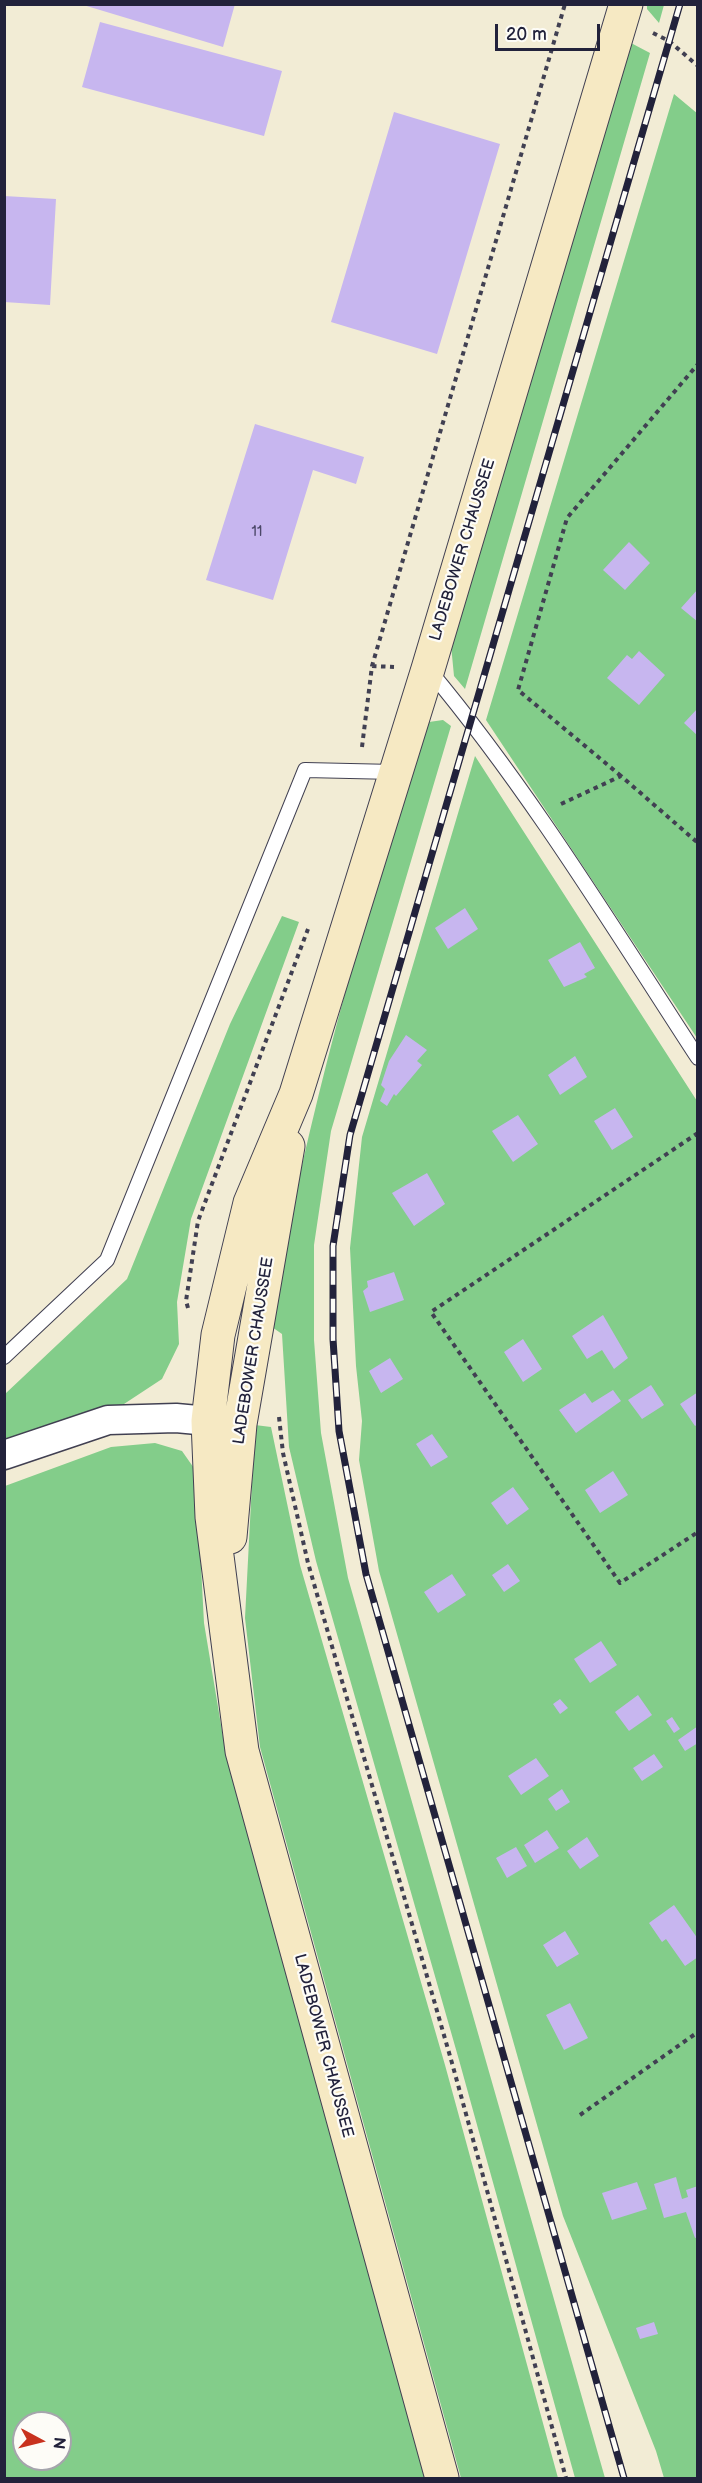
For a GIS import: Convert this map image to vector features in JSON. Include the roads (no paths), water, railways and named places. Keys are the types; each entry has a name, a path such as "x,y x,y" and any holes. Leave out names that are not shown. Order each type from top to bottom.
{"street":[{"name":"LADEBOWER CHAUSSEE","path":"442,2478 242,1751 224,1609 224,1422 296,1094 428,669 626,4"},
{"path":"4,1455 108,1420 224,1422"}],"lane":[{"path":"428,669 471,721 539,815 698,1058"},
{"path":"4,1357 107,1260 305,770 395,772"}],"railway":[{"path":"624,2478 366,1574 339,1431 333,1339 333,1246 350,1135 680,4"}]}
